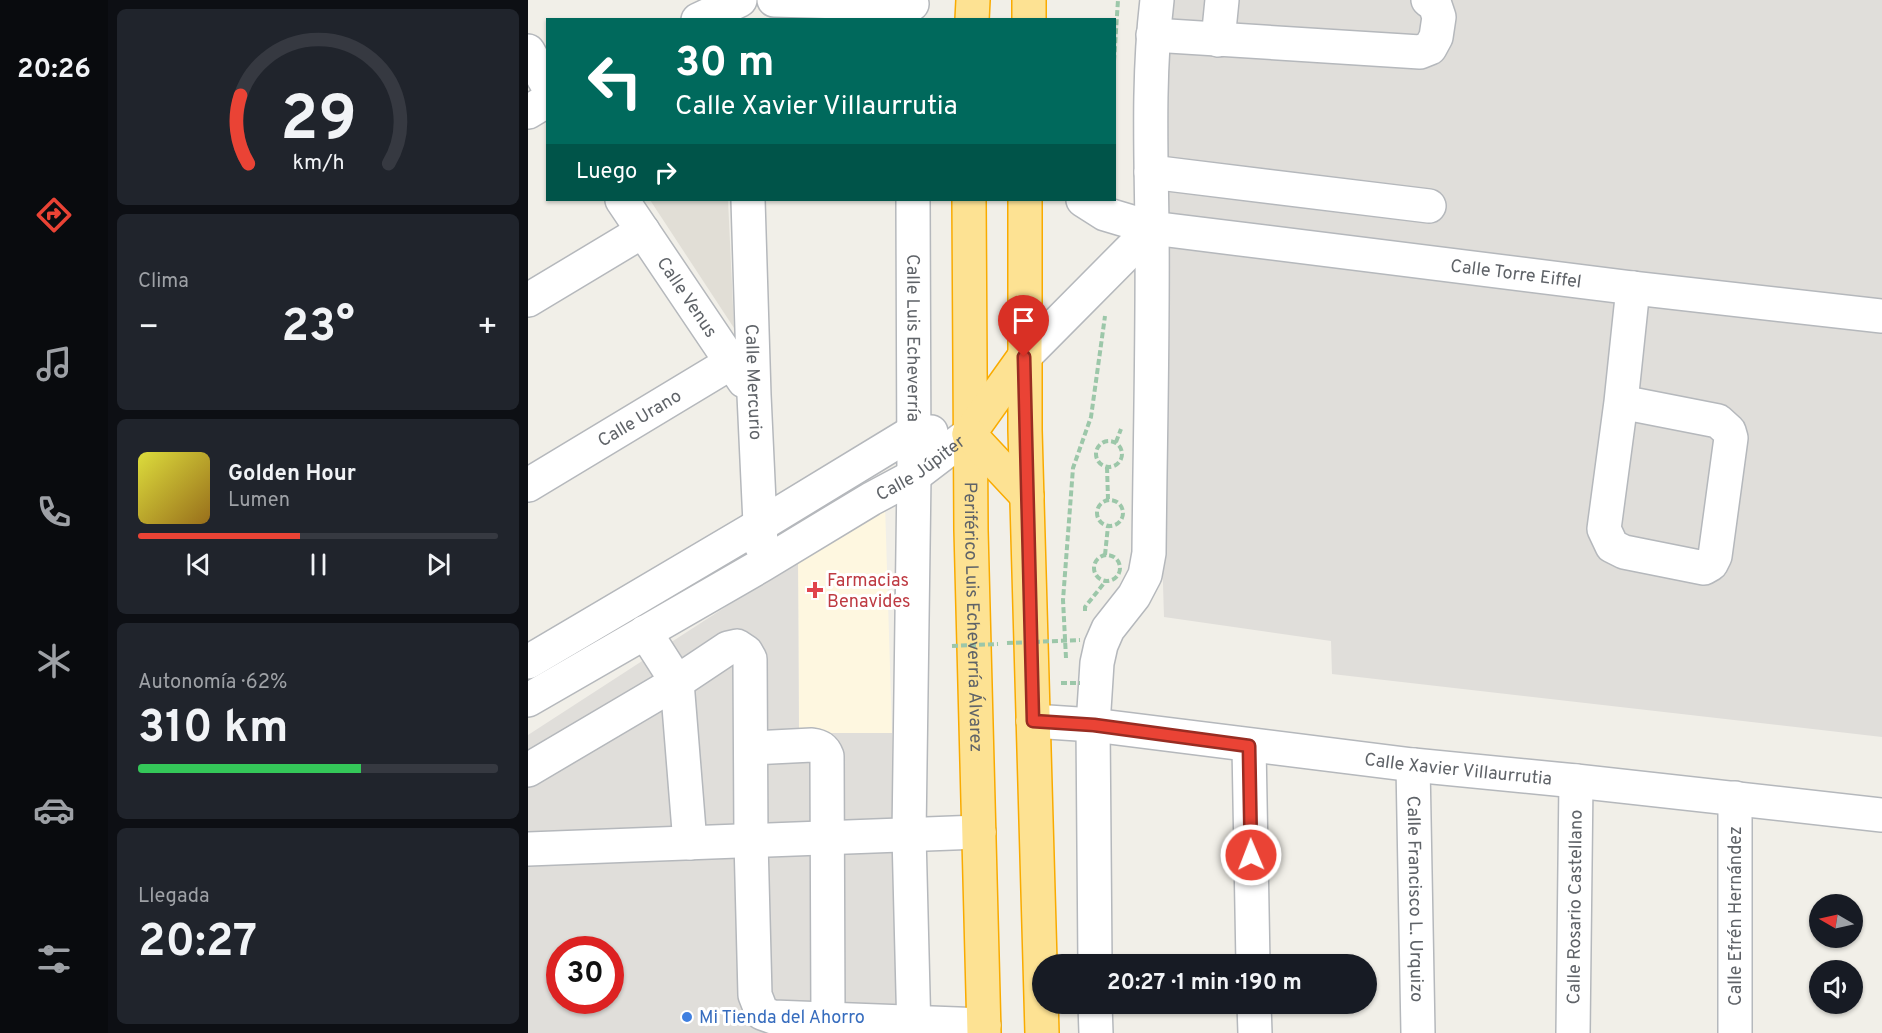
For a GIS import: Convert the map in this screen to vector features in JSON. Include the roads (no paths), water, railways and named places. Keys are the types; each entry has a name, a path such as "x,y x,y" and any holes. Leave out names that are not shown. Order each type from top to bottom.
{"highway":[{"path":"972,18 974,0"},
{"path":"1029,0 1029,18"},
{"name":"Periférico Luis Echeverría Álvarez","path":"969,201 969,434 984,1029"},
{"path":"1025,201 1024,357 1042,1033"},
{"path":"1024,357 969,434 1027,496"}],"street":[{"path":"689,0 698,18"},
{"path":"701,18 740,0 742,18"},
{"path":"774,0 912,8"},
{"path":"1094,954 1080,724 1101,645 1108,629 1134,596 1145,575 1149,553 1152,228 1150,100 1156,0"},
{"path":"1218,40 1222,0"},
{"path":"1153,35 1420,52 1430,48 1436,37 1439,17 1435,5 1428,0"},
{"path":"528,51 546,82"},
{"path":"528,112 546,101"},
{"path":"1151,172 1429,206"},
{"name":"Calle Venus","path":"623,201 643,231 742,357 754,395"},
{"name":"Calle Mercurio","path":"742,357 748,201"},
{"name":"Calle Luis Echeverría","path":"912,201 914,476 909,835 914,1028"},
{"name":"Calle Torre Eiffel","path":"1085,201 1105,214 1152,228 1633,288 1882,316"},
{"path":"1024,357 1152,228"},
{"path":"528,300 643,231"},
{"path":"1621,402 1718,421 1729,431 1731,438 1715,556 1711,564 1704,568 1624,552 1612,546 1604,530 1633,288"},
{"name":"Calle Urano","path":"528,485 742,357"},
{"name":"Calle Mercurio","path":"754,395 762,565"},
{"name":"Calle Júpiter","path":"528,662 913,432 969,434"},
{"name":"Calle Júpiter","path":"528,700 914,476 969,434"},
{"path":"645,632 677,682 690,843"},
{"path":"528,770 677,682 728,648 737,646 746,652 750,659 755,995 762,1013 773,1017 828,1019 914,1028 984,1029"},
{"name":"Calle Xavier Villaurrutia","path":"1033,721 1080,724 1413,765 1882,815"},
{"path":"751,748 812,745 820,746 825,750 827,756 828,1019"},
{"path":"1249,746 1253,954"},
{"name":"Calle Francisco L. Urquizo","path":"1413,765 1418,1033"},
{"name":"Calle Rosario Castellano","path":"1574,1033 1576,781"},
{"name":"Calle Efrén Hernández","path":"1735,798 1735,1033"},
{"path":"528,849 979,832"},
{"path":"1095,1014 1096,1033"},
{"path":"1254,1014 1254,1033"}],"place":[{"name":"Farmacias Benavides","path":"815,590"},
{"name":"Mi Tienda del Ahorro","path":"687,1017"}]}
